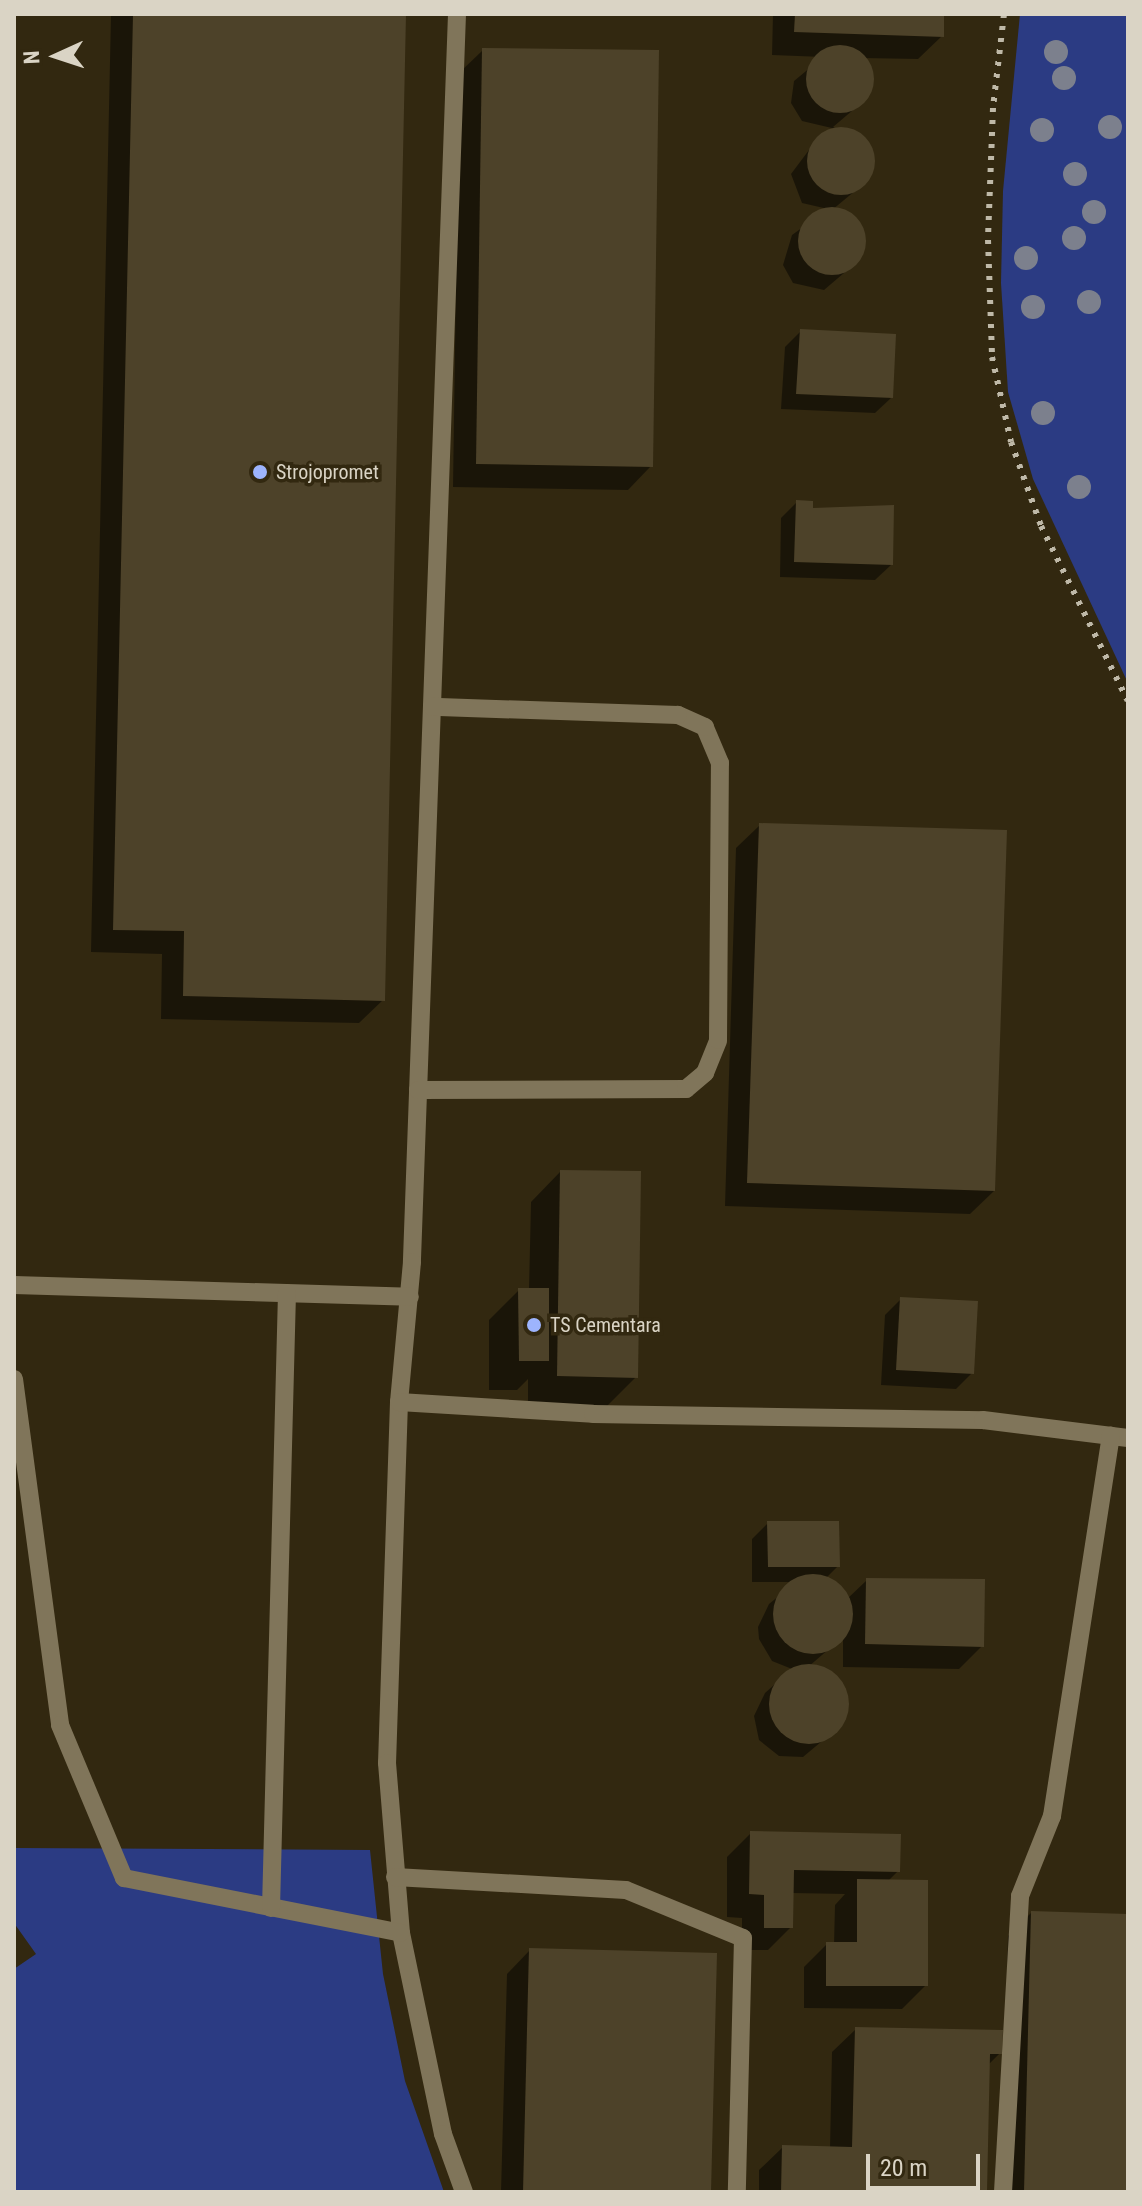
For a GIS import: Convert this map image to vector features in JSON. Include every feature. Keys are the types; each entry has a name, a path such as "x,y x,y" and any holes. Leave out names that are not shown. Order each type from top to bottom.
{"lane":[{"path":"457,14 410,1297 399,1402 387,1763 401,1933 443,2134 464,2192"},
{"path":"418,1090 686,1089 705,1073 718,1040 720,763 705,727 678,715 432,707"},
{"path":"14,1285 410,1297"},
{"path":"271,1908 287,1293"},
{"path":"14,1379 60,1725 124,1878 401,1933"},
{"path":"399,1402 593,1414 983,1420 1119,1437 1052,1816 1020,1896 1003,2192"},
{"path":"395,1877 626,1890 743,1938 737,2192"}],"shaded area":[{"path":"1020,14 1128,14 1128,683 1033,479 1008,392 1001,283 1003,191"},
{"path":"14,1848 370,1850 383,1974 405,2081 444,2192 14,2192 14,1969 36,1954 14,1923"}],"building":[{"name":"Strojopromet","path":"133,14 406,14 385,1001 183,996 184,931 113,930"},
{"path":"795,14 944,14 944,37 794,32"},
{"path":"833,45 847,45 859,50 869,60 874,79 869,98 859,108 847,113 833,113 821,108 811,98 806,86 806,72 811,60 821,50"},
{"path":"482,48 659,50 653,467 476,464"},
{"path":"834,127 848,127 860,132 870,142 875,161 870,180 860,190 848,195 834,195 822,190 812,180 807,168 807,154 812,142 822,132"},
{"path":"825,207 839,207 851,212 861,222 866,241 861,260 851,270 839,275 825,275 813,270 803,260 798,248 798,234 803,222 813,212"},
{"path":"800,329 896,334 893,398 796,394"},
{"path":"796,500 813,501 813,508 894,505 893,565 794,562"},
{"path":"759,823 1007,830 995,1191 747,1183"},
{"path":"560,1170 641,1171 638,1378 557,1376"},
{"name":"TS Cementara","path":"518,1288 549,1288 549,1361 519,1361"},
{"path":"900,1297 978,1301 974,1374 896,1370"},
{"path":"767,1521 839,1521 840,1567 768,1567"},
{"path":"813,1574 828,1577 841,1586 850,1599 853,1614 850,1629 841,1642 828,1651 813,1654 798,1651 785,1642 776,1629 773,1614 776,1599 785,1586 798,1577"},
{"path":"866,1578 985,1579 984,1647 865,1644"},
{"path":"809,1664 824,1667 837,1676 846,1689 849,1704 846,1719 837,1732 824,1741 809,1744 794,1741 781,1732 772,1719 769,1704 772,1689 781,1676 794,1667"},
{"path":"750,1831 901,1834 900,1872 794,1870 793,1928 764,1928 764,1895 749,1894"},
{"path":"857,1879 928,1880 928,1986 826,1986 826,1942 857,1942"},
{"path":"1031,1911 1128,1914 1128,2192 1024,2192"},
{"path":"529,1948 717,1953 711,2192 523,2192"},
{"path":"855,2027 1003,2030 1002,2054 990,2054 987,2192 781,2192 782,2145 852,2147"}],"railway":[{"path":"1004,14 993,108 988,240 992,357 1011,442 1041,526 1128,701"}],"place":[{"name":"Strojopromet","path":"260,472"},
{"name":"TS Cementara","path":"534,1325"}]}
